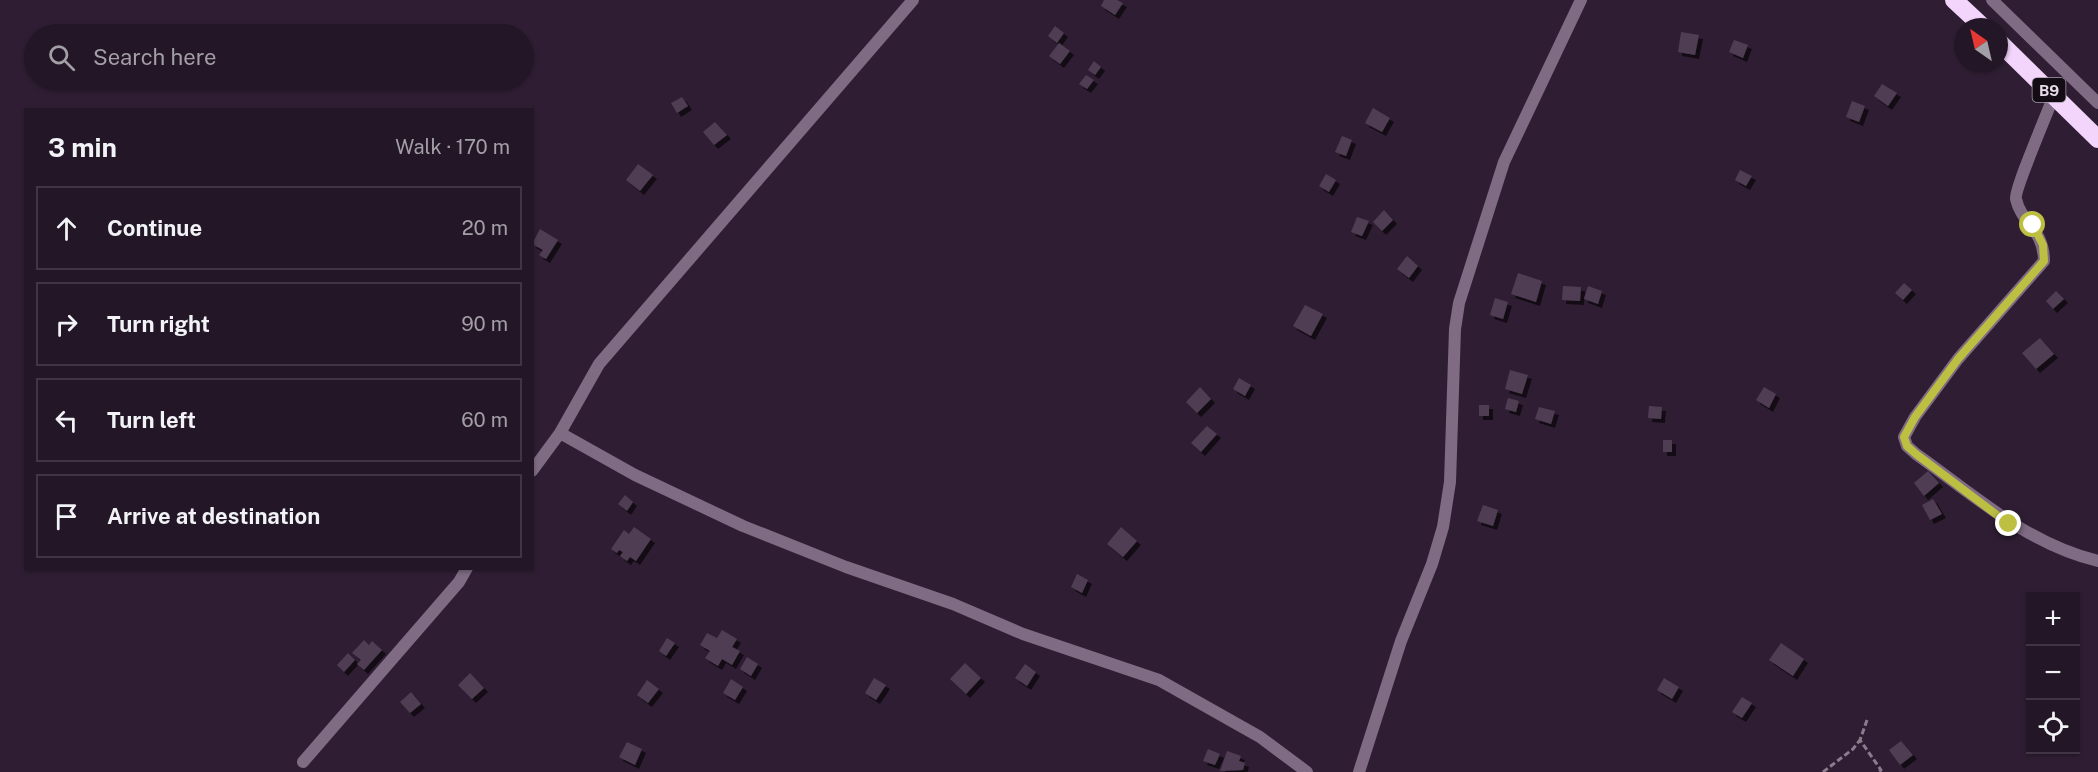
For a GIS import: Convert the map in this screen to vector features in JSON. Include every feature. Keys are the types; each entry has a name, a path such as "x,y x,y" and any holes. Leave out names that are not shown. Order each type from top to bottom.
{"highway":[{"path":"1954,0 1973,18"},
{"name":"B9","path":"2008,51 2098,139"}],"street":[{"path":"534,468 560,433 599,364 913,0"},
{"path":"1359,772 1401,640 1432,564 1443,527 1450,482 1455,329 1459,303 1504,162 1581,0"},
{"path":"1992,0 2098,103"},
{"path":"2054,95 2037,143 2018,184 2016,197 2020,208 2038,234 2044,261 1958,359 1915,417 1904,437 1907,446 1916,454 2009,524 2068,553 2098,561"},
{"path":"560,433 635,475 743,526 900,588 953,604 1023,634 1160,680 1260,737 1307,772"},
{"path":"303,762 459,582 467,570"}],"path":[{"path":"1823,772 1853,749 1860,740 1867,720"},
{"path":"1860,740 1881,770 1879,772"}],"building":[{"path":"1104,0 1117,0 1123,3 1115,15 1101,6"},
{"path":"1055,26 1064,33 1057,43 1048,36"},
{"path":"1681,32 1699,35 1695,55 1678,52"},
{"path":"1734,40 1748,45 1743,58 1729,52"},
{"path":"1059,43 1070,51 1060,64 1049,56"},
{"path":"1094,61 1101,67 1095,75 1088,70"},
{"path":"1086,75 1094,80 1087,89 1079,84"},
{"path":"1882,84 1897,93 1888,106 1874,96"},
{"path":"682,97 688,106 677,113 671,103"},
{"path":"1852,101 1865,106 1859,122 1846,117"},
{"path":"1373,108 1390,118 1382,132 1365,123"},
{"path":"715,122 727,135 714,145 703,132"},
{"path":"1342,136 1352,140 1346,156 1335,152"},
{"path":"638,164 653,175 640,191 626,180"},
{"path":"1740,170 1752,176 1746,186 1735,180"},
{"path":"1326,174 1336,180 1329,192 1319,186"},
{"path":"1384,210 1393,220 1382,231 1373,222"},
{"path":"1357,217 1369,221 1362,236 1351,232"},
{"path":"540,229 558,240 546,259 539,255 543,250 534,245"},
{"path":"1407,256 1418,266 1409,278 1397,269"},
{"path":"1518,273 1542,281 1536,302 1511,294"},
{"path":"1904,283 1912,290 1903,300 1895,293"},
{"path":"1563,286 1581,287 1580,301 1562,300"},
{"path":"1588,286 1602,291 1598,304 1584,299"},
{"path":"2056,291 2064,299 2053,309 2046,301"},
{"path":"1495,298 1508,302 1503,319 1490,315"},
{"path":"1305,305 1323,314 1311,336 1293,326"},
{"path":"2040,338 2054,354 2036,369 2022,353"},
{"path":"1510,370 1528,375 1522,394 1505,389"},
{"path":"1239,378 1251,385 1245,396 1233,389"},
{"path":"1200,387 1211,399 1197,413 1186,402"},
{"path":"1764,387 1776,394 1769,408 1756,400"},
{"path":"1508,398 1519,401 1516,412 1505,409"},
{"path":"1479,405 1489,405 1489,416 1479,416"},
{"path":"1649,406 1662,407 1661,419 1648,418"},
{"path":"1539,407 1555,411 1551,424 1535,419"},
{"path":"1207,426 1217,434 1201,452 1191,443"},
{"path":"1663,440 1672,440 1672,452 1663,452"},
{"path":"1928,471 1939,483 1924,496 1914,483"},
{"path":"625,495 633,502 627,511 618,504"},
{"path":"1933,499 1942,514 1930,520 1922,505"},
{"path":"1483,505 1498,510 1493,526 1477,521"},
{"path":"634,527 651,539 636,561 630,557 627,561 620,556 623,552 619,550 617,553 611,549 624,530 629,534"},
{"path":"1121,527 1137,541 1123,557 1107,544"},
{"path":"1077,574 1088,580 1082,593 1071,587"},
{"path":"722,630 737,639 732,647 740,651 732,665 722,659 718,666 705,658 710,651 700,645 707,633 717,638"},
{"path":"667,638 675,643 666,656 659,651"},
{"path":"364,640 369,645 372,641 382,650 364,670 357,664 361,660 352,653"},
{"path":"1781,643 1804,659 1793,676 1769,660"},
{"path":"348,653 355,660 344,672 337,665"},
{"path":"747,657 758,664 751,676 740,669"},
{"path":"965,663 981,678 966,694 950,679"},
{"path":"1025,664 1036,672 1027,686 1015,678"},
{"path":"470,673 484,688 472,699 458,685"},
{"path":"874,678 886,685 876,700 865,693"},
{"path":"1664,678 1679,687 1672,699 1657,690"},
{"path":"731,679 743,687 735,700 723,693"},
{"path":"647,680 659,689 648,703 637,695"},
{"path":"411,692 421,704 410,713 400,702"},
{"path":"1742,697 1752,703 1742,718 1732,712"},
{"path":"1901,741 1913,755 1900,765 1889,750"},
{"path":"627,742 642,749 635,765 619,757"},
{"path":"1208,749 1220,754 1215,765 1203,761"},
{"path":"1227,751 1241,756 1239,761 1245,763 1243,770 1220,771"}],"route":[{"path":"2009,524 1916,454 1907,446 1904,437 1915,417 1958,359 1994,315 2031,279 2044,261 2043,245 2033,225"}]}
